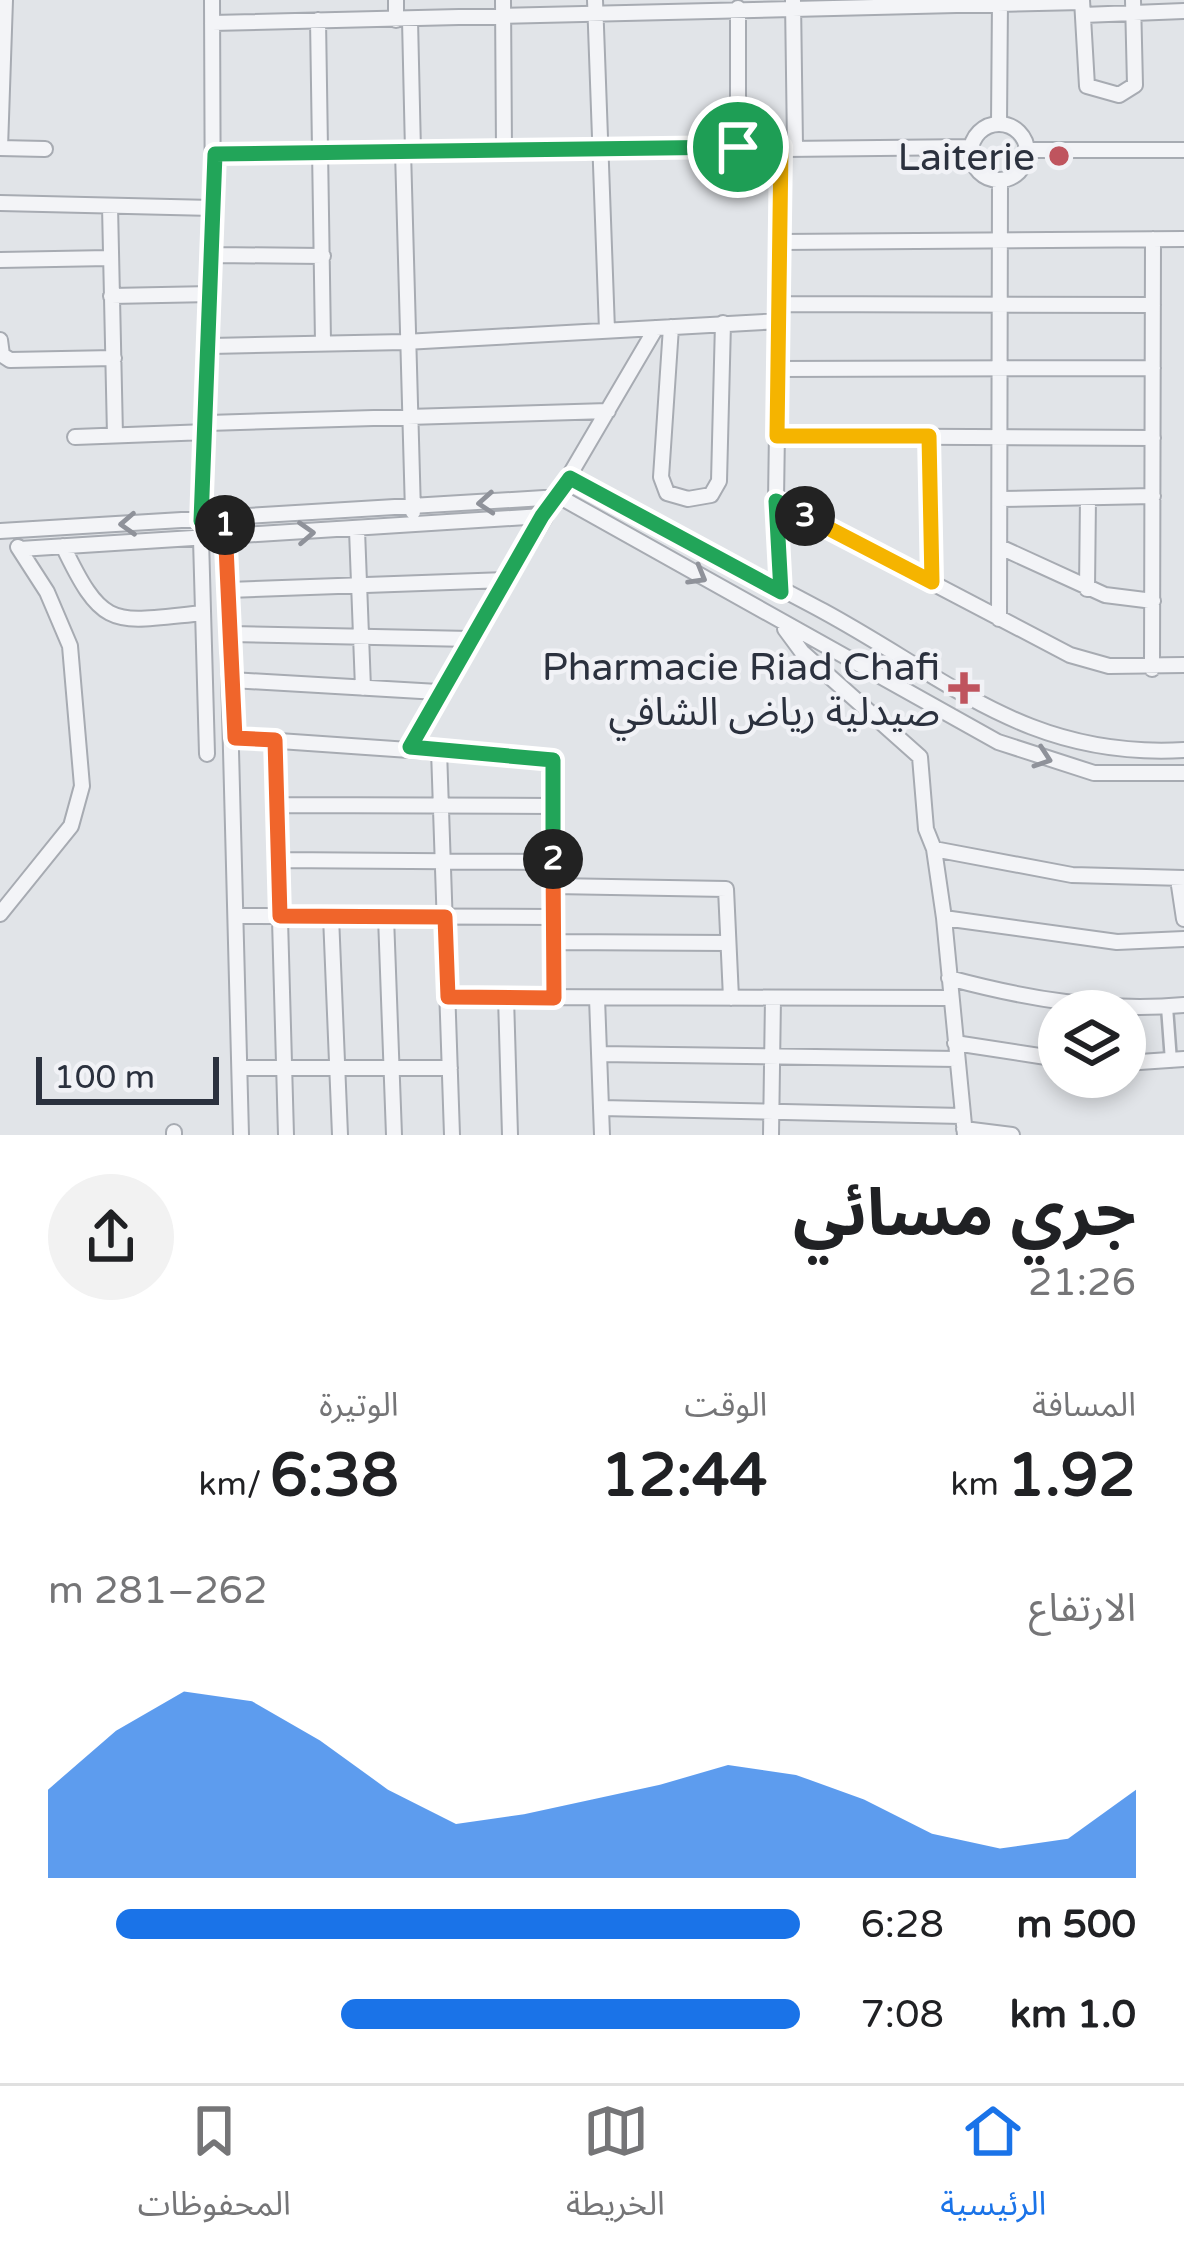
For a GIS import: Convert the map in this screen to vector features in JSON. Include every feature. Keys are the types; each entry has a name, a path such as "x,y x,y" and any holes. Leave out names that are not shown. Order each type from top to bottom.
{"street":[{"path":"5,0 0,148 45,149"},
{"path":"207,754 201,521 213,256 212,0"},
{"path":"292,0 293,21"},
{"path":"396,0 403,20 408,152 405,343 414,526"},
{"path":"503,0 504,150"},
{"path":"212,23 503,17 596,6 738,8 793,3 1000,2 1184,10"},
{"path":"999,124 1000,2"},
{"path":"781,592 776,501 780,242 793,3"},
{"path":"596,6 607,330"},
{"path":"1083,6 1087,86 1118,94 1135,85 1132,7"},
{"path":"738,8 738,147"},
{"path":"318,20 323,343"},
{"path":"999,124 1018,131 1027,150 1021,170 1000,181 976,168 971,148 981,131 999,124"},
{"path":"215,154 971,148"},
{"path":"1027,150 1184,150"},
{"path":"998,619 1000,181"},
{"path":"0,203 214,208"},
{"path":"110,206 115,435"},
{"path":"1152,668 1153,239"},
{"path":"780,242 1184,239"},
{"path":"213,256 322,256"},
{"path":"0,260 109,258"},
{"path":"111,296 212,294"},
{"path":"780,304 1153,305"},
{"path":"211,346 405,343 780,321"},
{"path":"663,327 661,477 667,493 695,499 711,495 719,481 723,323"},
{"path":"410,747 542,516 560,497 663,327"},
{"path":"0,340 2,356 10,360 114,358"},
{"path":"778,369 1153,368"},
{"path":"75,437 608,411"},
{"path":"777,436 1153,438"},
{"path":"929,436 932,582"},
{"path":"570,478 820,609 1006,717 1097,749 1184,750"},
{"path":"1000,499 1153,496"},
{"path":"0,532 560,497 998,742 1094,773 1184,773"},
{"path":"1087,589 1088,498"},
{"path":"776,501 1070,655 1109,666 1184,665"},
{"path":"20,549 542,516"},
{"path":"225,520 235,738 242,1135"},
{"path":"357,530 363,688"},
{"path":"0,532 20,549 70,646 82,786 71,826 0,914"},
{"path":"63,545 93,604 110,616 139,619 203,613"},
{"path":"1000,547 1087,589 1153,601"},
{"path":"228,590 506,580"},
{"path":"782,624 802,652 917,752 925,772 926,829 934,849 944,918 964,1127"},
{"path":"230,634 471,639"},
{"path":"232,680 438,692"},
{"path":"235,738 553,760 554,998"},
{"path":"275,740 286,1135"},
{"path":"439,750 452,1135"},
{"path":"277,805 553,806"},
{"path":"934,849 1072,875 1181,878 1184,920"},
{"path":"278,860 554,862"},
{"path":"554,886 725,889 731,998"},
{"path":"238,916 554,917"},
{"path":"332,916 340,1135"},
{"path":"386,916 394,1135"},
{"path":"944,918 1117,942 1184,939"},
{"path":"554,942 728,943"},
{"path":"949,978 1014,995 1090,1006 1184,1005"},
{"path":"448,997 951,998"},
{"path":"506,997 510,1135"},
{"path":"597,998 602,1135"},
{"path":"771,1135 773,998"},
{"path":"1146,1062 1178,1060 1166,1006"},
{"path":"599,1054 772,1057 956,1051 1038,1057"},
{"path":"241,1068 450,1067"},
{"path":"601,1108 772,1112 1012,1135"}],"place":[{"name":"Laiterie","path":"1059,156"},
{"name":"Pharmacie Riad Chafi صيدلية رياض الشافي","path":"964,688"}],"route":[{"path":"738,147 781,147 777,436 929,436 932,582 776,501 781,592 570,478 542,516 410,747 553,760 554,998 448,997 445,917 280,916 275,740 235,738 225,520 201,521 215,154 738,147"}]}
